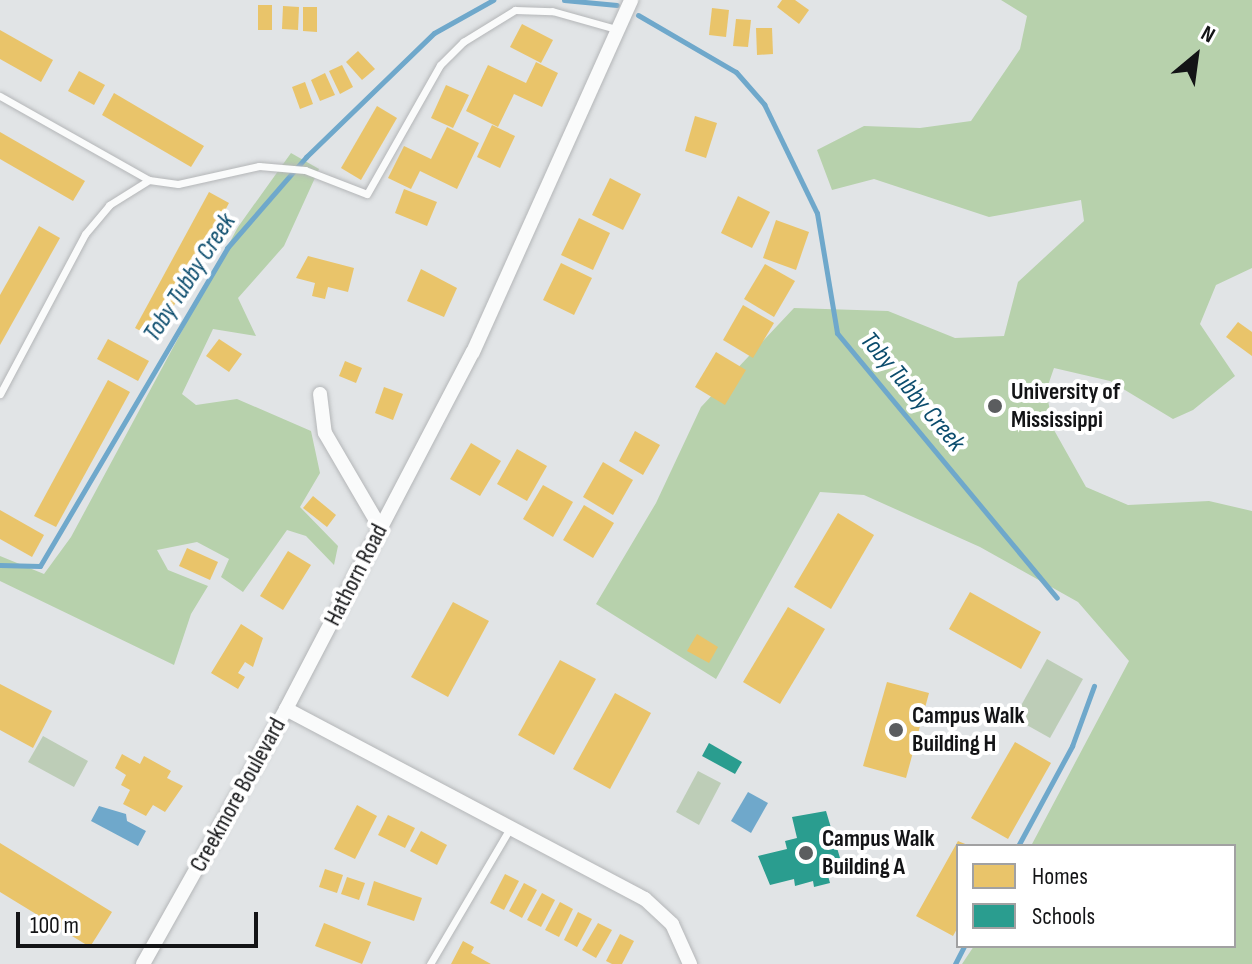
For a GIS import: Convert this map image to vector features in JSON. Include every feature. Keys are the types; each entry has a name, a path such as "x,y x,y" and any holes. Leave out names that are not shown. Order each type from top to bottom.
{"street":[{"name":"Hathorn Road","path":"286,709 473,352 631,0"},
{"path":"320,394 325,433 380,527"},
{"path":"286,709 645,899 672,924 690,964"},
{"name":"Creekmore Boulevard","path":"143,964 286,709"}],"lane":[{"path":"0,96 149,180 178,184 259,166 305,170 367,194 440,65 463,42 515,10 552,11 616,29"},
{"path":"0,394 85,234 109,205 149,180"},
{"path":"430,964 510,828"}],"green space":[{"path":"1001,0 1252,0 1252,268 1216,285 1200,324 1235,376 1193,410 1173,419 1110,381 1054,368 1046,391 1054,430 1086,487 1128,505 1209,501 1252,511 1252,964 962,964 973,948 1236,948 1236,844 1032,844 1129,661 1078,602 980,547 864,495 820,492 716,679 596,604 656,503 701,407 794,308 888,311 955,338 1004,336 1018,282 1084,221 1081,200 989,217 874,179 832,190 817,150 864,126 920,128 971,121 1020,49 1027,16"},
{"path":"291,153 319,169 284,246 238,298 256,336 213,329 182,394 196,405 237,399 311,431 320,473 300,507 338,546 334,565 306,536 287,530 243,592 221,577 229,559 197,542 157,550 168,570 208,586 191,614 174,665 0,581 0,556 44,574 71,537 238,227"},
{"path":"1047,659 1083,679 1050,738 1014,718"},
{"path":"43,736 88,761 74,787 28,762"},
{"path":"698,771 721,783 699,825 676,812"}],"water":[{"path":"748,792 768,803 751,833 731,821"},
{"path":"99,806 126,814 127,821 146,831 138,846 91,821"}],"building: Homes":[{"path":"782,0 795,0 809,10 799,24 777,7"},
{"path":"258,5 272,5 272,30 258,30"},
{"path":"283,6 299,7 298,30 282,29"},
{"path":"303,7 317,7 317,32 303,31"},
{"path":"712,8 729,10 726,37 709,35"},
{"path":"736,19 751,20 748,47 733,46"},
{"path":"522,24 553,40 541,63 510,47"},
{"path":"756,28 772,28 773,54 757,55"},
{"path":"0,30 53,60 41,82 0,59"},
{"path":"358,51 375,69 362,80 346,62"},
{"path":"536,62 558,73 542,107 514,94 498,127 466,111 488,65 526,83"},
{"path":"342,65 353,87 340,94 329,71"},
{"path":"79,71 105,85 94,105 68,91"},
{"path":"325,73 335,95 320,101 311,80"},
{"path":"305,82 313,104 300,109 292,87"},
{"path":"446,85 469,95 453,128 431,118"},
{"path":"114,93 204,146 191,167 102,115"},
{"path":"377,106 397,118 361,180 341,168"},
{"path":"695,116 717,123 706,158 685,151"},
{"path":"492,125 515,136 500,168 477,157"},
{"path":"447,127 479,143 457,189 420,171 411,189 388,178 404,146 431,159"},
{"path":"0,132 85,181 73,201 0,159"},
{"path":"610,178 641,194 623,230 592,215"},
{"path":"404,189 437,202 427,226 395,213"},
{"path":"209,192 229,203 156,339 135,328"},
{"path":"738,196 770,212 752,248 721,233"},
{"path":"579,218 610,233 593,270 561,255"},
{"path":"776,220 809,232 796,270 763,258"},
{"path":"39,226 60,238 0,345 0,295"},
{"path":"308,256 354,268 348,292 328,287 325,299 312,296 315,283 296,278"},
{"path":"561,263 592,278 574,315 543,300"},
{"path":"765,264 795,281 774,317 744,299"},
{"path":"421,269 457,288 444,317 407,301"},
{"path":"743,305 774,323 753,358 723,340"},
{"path":"1238,322 1252,332 1252,356 1226,337"},
{"path":"108,339 149,361 138,381 97,359"},
{"path":"219,339 242,354 229,372 206,356"},
{"path":"716,352 746,370 725,405 695,387"},
{"path":"345,361 362,368 356,383 339,376"},
{"path":"108,380 130,392 56,527 34,516"},
{"path":"384,387 403,394 393,420 375,413"},
{"path":"635,431 660,445 643,475 619,461"},
{"path":"471,443 501,461 480,496 450,479"},
{"path":"517,449 547,466 527,501 497,484"},
{"path":"603,462 633,480 613,515 583,497"},
{"path":"543,485 573,502 553,537 523,519"},
{"path":"313,496 336,515 327,527 303,508"},
{"path":"584,505 614,523 593,558 563,540"},
{"path":"0,510 44,535 32,557 0,539"},
{"path":"838,513 874,535 831,609 794,587"},
{"path":"187,548 218,562 210,580 179,566"},
{"path":"288,551 311,565 283,610 260,596"},
{"path":"970,592 1041,632 1021,669 949,629"},
{"path":"453,602 489,621 448,697 411,677"},
{"path":"788,607 825,629 780,704 743,682"},
{"path":"241,624 263,638 253,667 245,662 238,673 245,677 238,689 211,673"},
{"path":"697,634 718,647 709,663 687,651"},
{"path":"560,660 596,679 554,755 518,735"},
{"name":"Campus Walk Building H","path":"887,682 929,693 906,778 863,766"},
{"path":"0,684 52,711 33,748 0,730"},
{"path":"615,693 651,713 610,789 573,769"},
{"path":"1015,742 1051,763 1008,839 971,818"},
{"path":"122,754 140,764 144,756 171,771 167,778 183,786 165,812 153,805 146,816 123,804 130,790 121,785 126,775 115,768"},
{"path":"357,805 377,816 355,859 334,849"},
{"path":"388,815 415,828 405,848 378,835"},
{"path":"421,831 447,845 437,865 410,851"},
{"path":"0,843 112,912 90,947 0,892"},
{"path":"956,845 956,931 953,936 916,916"},
{"path":"325,869 343,875 337,893 319,887"},
{"path":"505,874 519,881 504,910 490,903"},
{"path":"347,877 365,883 359,900 341,894"},
{"path":"374,881 422,898 414,921 367,905"},
{"path":"524,883 537,890 522,918 509,911"},
{"path":"542,893 555,900 541,927 527,920"},
{"path":"560,902 573,909 559,937 545,930"},
{"path":"578,912 592,919 577,947 564,940"},
{"path":"324,923 371,942 362,964 315,946"},
{"path":"598,923 612,930 596,958 582,950"},
{"path":"620,934 634,941 622,964 612,964 606,961"},
{"path":"463,941 474,947 471,953 491,964 451,964"}],"building: Schools":[{"path":"709,743 742,762 735,774 702,756"},
{"name":"Campus Walk Building A","path":"826,811 843,868 827,872 830,883 814,887 813,881 795,886 794,879 770,885 758,856 787,849 785,841 797,838 792,817"},
{"path":"863,830 867,842 853,846 849,834"}],"waterway":[{"name":"Toby Tubby Creek","path":"0,565 40,566 227,248 306,157 434,33 493,0"},
{"name":"Toby Tubby Creek","path":"564,0 617,5"},
{"name":"Toby Tubby Creek","path":"638,15 736,72 764,104 817,213 837,333 1057,598"},
{"name":"Toby Tubby Creek","path":"1019,844 1072,746 1094,686"},
{"name":"Toby Tubby Creek","path":"955,964 963,948"}],"place":[{"name":"University of Mississippi","path":"995,406"},
{"name":"Campus Walk Building H","path":"896,730"},
{"name":"Campus Walk Building A","path":"806,853"}]}
